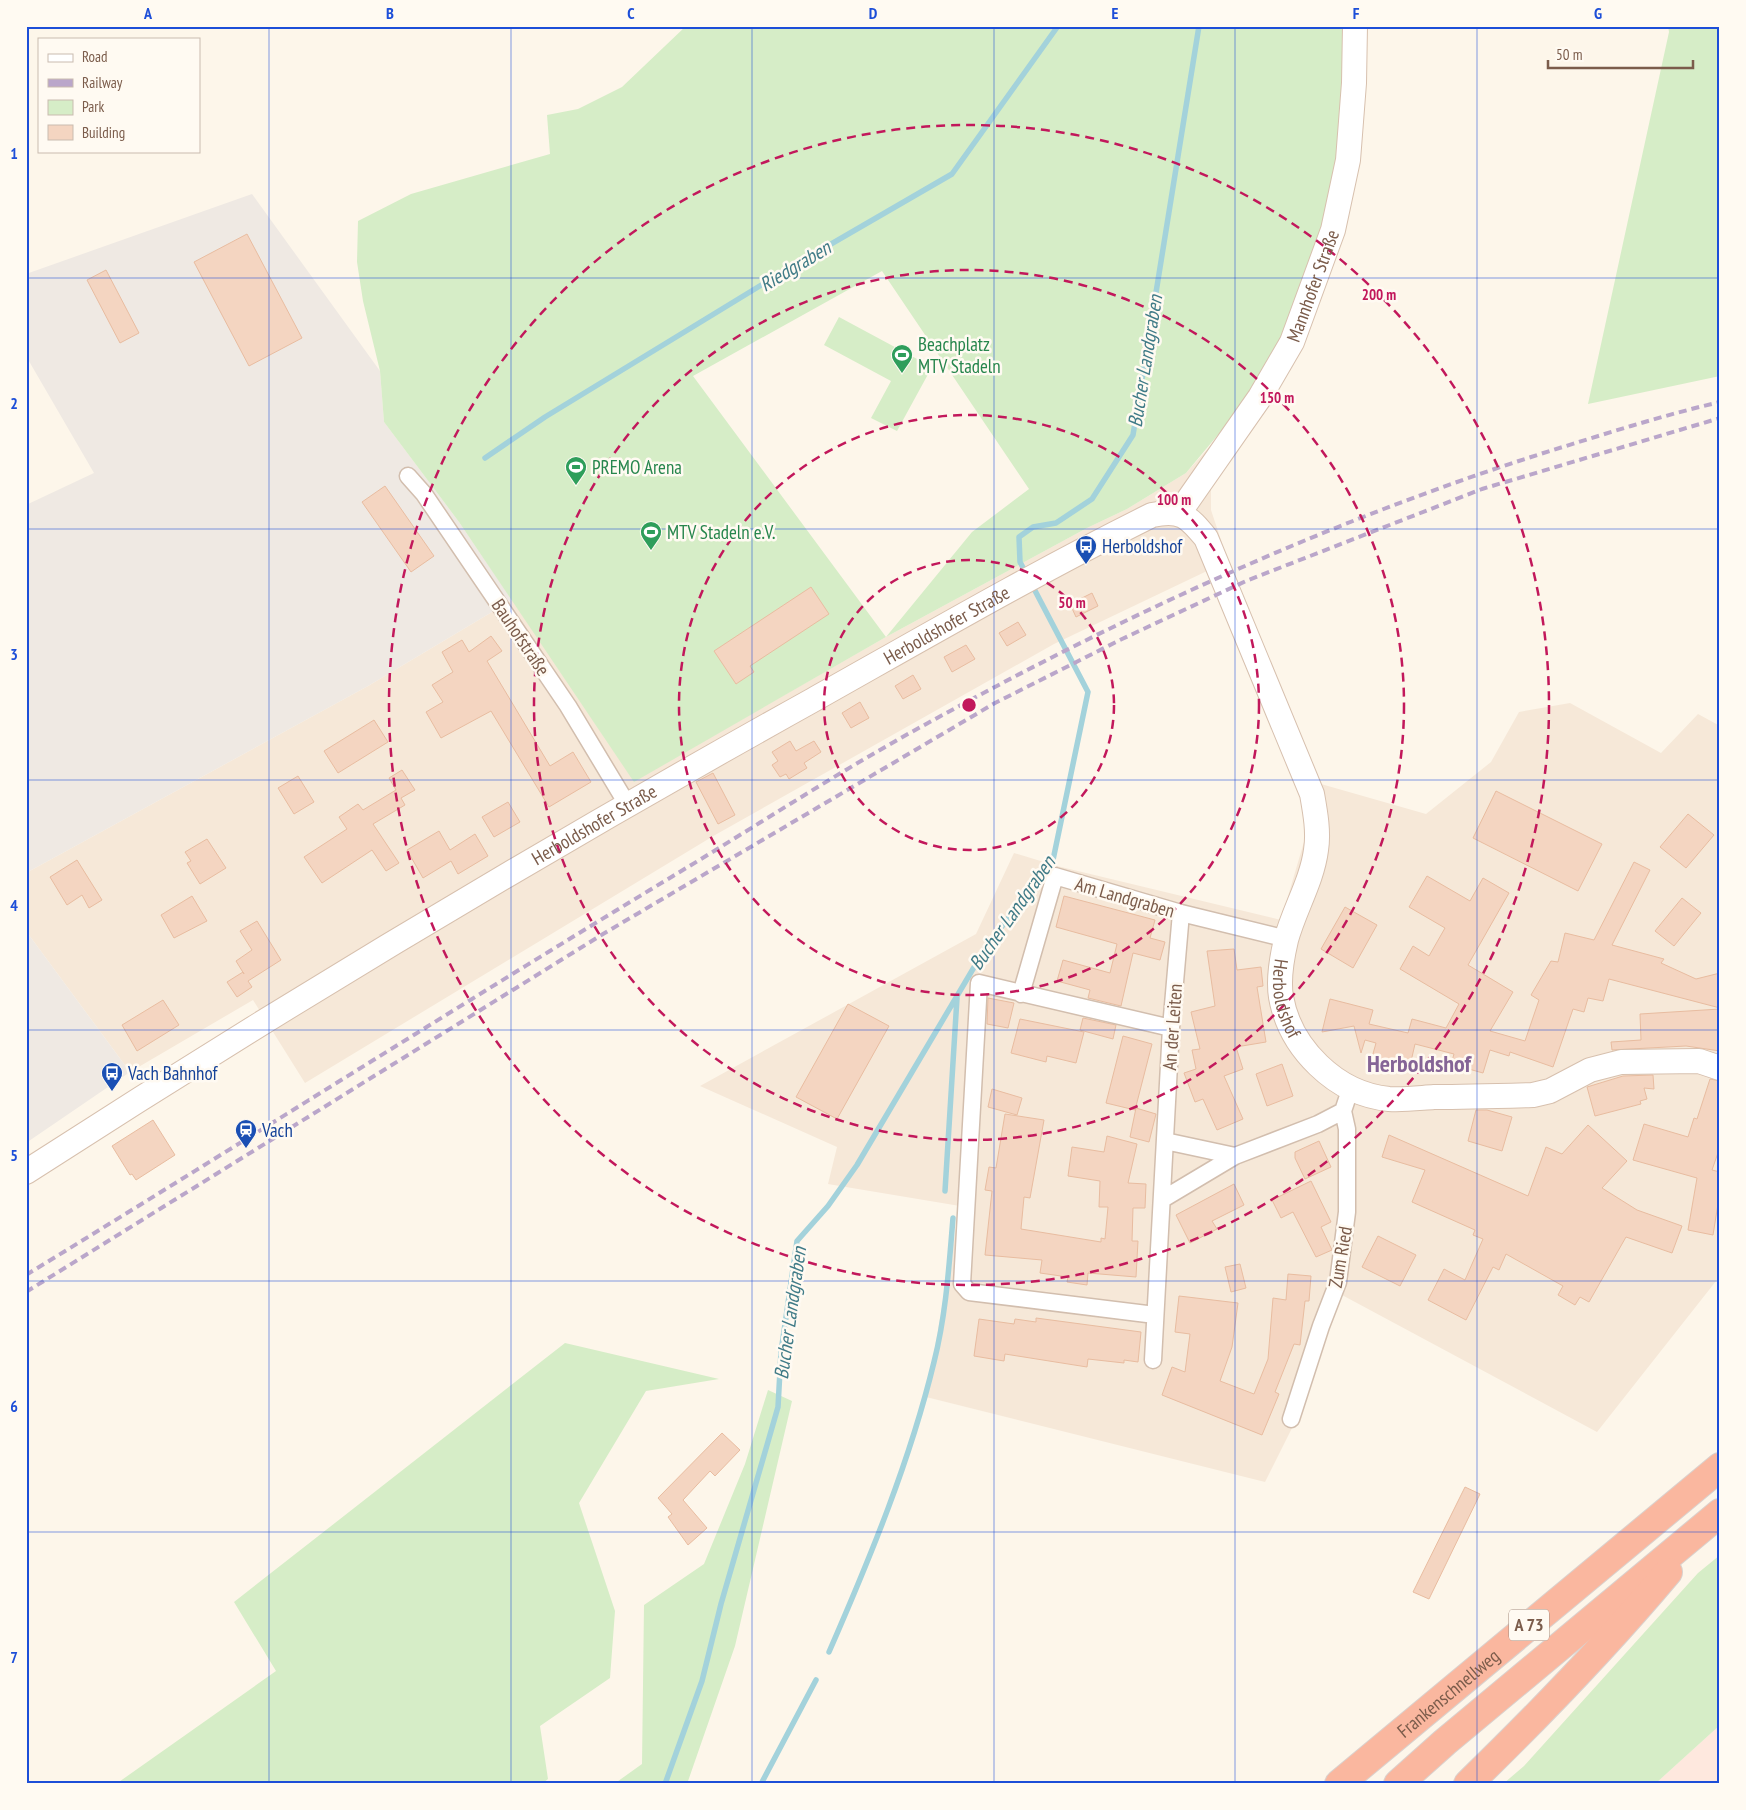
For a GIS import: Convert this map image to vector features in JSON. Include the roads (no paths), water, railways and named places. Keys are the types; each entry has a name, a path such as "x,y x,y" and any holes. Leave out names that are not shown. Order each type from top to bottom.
{"highway":[{"name":"Frankenschnellweg","path":"1339,1784 1720,1467"},
{"name":"Frankenschnellweg","path":"1398,1784 1445,1742 1718,1514"},
{"path":"1468,1784 1544,1710 1616,1634 1718,1514"}],"street":[{"name":"Mannhofer Straße","path":"1179,513 1260,397 1292,342 1333,230 1348,160 1354,83 1355,26"},
{"name":"Bauhofstraße","path":"408,476 424,494 568,706 626,804"},
{"name":"Herboldshofer Straße","path":"26,1172 389,944 626,804 1019,584 1152,515 1167,512 1179,513"},
{"name":"Herboldshof","path":"1179,513 1198,528 1210,547 1312,794 1315,811 1316,849 1314,863 1286,940 1281,972 1281,995 1288,1022 1301,1045 1329,1076 1346,1100 1533,1094 1550,1091 1590,1070 1621,1062 1699,1061 1720,1068"},
{"name":"Am Landgraben","path":"1021,994 1055,876 1181,913 1286,940"},
{"name":"An der Leiten","path":"1153,1360 1171,1028 1181,913"},
{"path":"1155,1314 969,1292 962,1284 979,983 1171,1028"},
{"path":"1163,1198 1235,1156 1318,1124 1346,1100"},
{"name":"Zum Ried","path":"1291,1419 1321,1326 1338,1282 1347,1212 1346,1100"},
{"path":"1165,1141 1235,1156"}],"waterway":[{"name":"Riedgraben","path":"485,458 545,417 781,273 952,174 1058,26"},
{"name":"Bucher Landgraben","path":"1027,575 1020,562 1019,537 1033,527 1056,523 1092,499 1133,435 1199,26"},
{"name":"Bucher Landgraben","path":"665,1784 702,1681 721,1604 778,1407 781,1352 797,1241 828,1206 857,1165 986,947 1053,860 1088,692 1031,583"},
{"path":"945,1191 957,998"},
{"path":"829,1652 888,1509 924,1399 941,1326 953,1218"},
{"path":"761,1784 816,1680"}],"railway":[{"path":"26,1275 831,779 1003,682 1156,606 1313,537 1392,506 1553,450 1657,418 1720,402"},
{"path":"26,1292 603,934 995,703 1122,639 1246,581 1482,489 1720,418"}],"place":[{"name":"Beachplatz MTV Stadeln","path":"902,374"},
{"name":"PREMO Arena","path":"576,486"},
{"name":"MTV Stadeln e.V.","path":"651,551"},
{"name":"Herboldshof","path":"1086,565"},
{"name":"Vach Bahnhof","path":"112,1092"},
{"name":"Vach","path":"246,1149"}],"district":[{"name":"Herboldshof","path":"1419,1064"}]}
